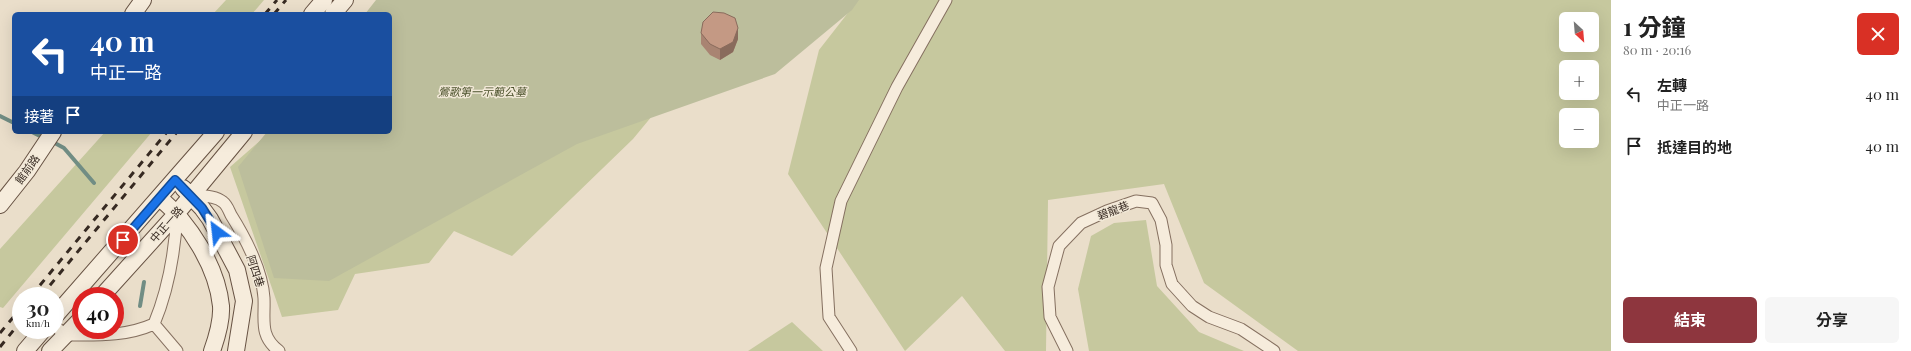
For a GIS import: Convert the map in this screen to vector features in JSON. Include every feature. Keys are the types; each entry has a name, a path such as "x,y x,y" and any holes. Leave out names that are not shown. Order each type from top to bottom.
{"main road":[{"path":"134,12 143,0"},
{"path":"314,12 324,0"},
{"path":"335,12 345,0"},
{"name":"館前路","path":"0,205 52,134"},
{"name":"中正一路","path":"64,306 160,198 214,134"},
{"name":"中正一路","path":"110,287 177,213 190,195 242,134"},
{"path":"175,180 190,195 210,220 237,270 244,301 236,351"},
{"path":"160,198 177,213 195,239 215,277 221,306 218,334 212,351"},
{"path":"25,351 35,339"},
{"path":"50,351 56,339"}],"street":[{"path":"852,351 829,317 826,268 841,201 897,86 946,0"},
{"name":"阿四巷","path":"190,195 211,197 224,202 236,223 253,259 260,280 264,297 265,335 271,345 279,351"},
{"name":"碧龍巷","path":"1067,351 1050,317 1048,287 1059,246 1080,223 1107,211 1136,201 1152,203 1161,220 1166,245 1166,265 1172,284 1192,306 1209,317 1241,329 1274,351"},
{"path":"64,330 122,334 139,331 154,324 162,304 172,260 177,213"},
{"path":"154,324 177,351"}],"green space":[{"path":"226,0 264,0 254,12 215,12"},
{"name":"鶯歌第一示範公墓","path":"376,0 859,0 852,10 775,74 577,144 329,281 274,278 238,167 265,134 392,134 392,12 367,12"},
{"path":"858,0 1611,0 1611,351 1298,351 1204,283 1164,184 1048,200 1046,351 1005,351 962,296 905,351 788,174 819,50"},
{"path":"695,64 633,139 512,256 454,231 429,263 355,274 338,310 282,317 230,167 268,134 270,134 276,201"},
{"path":"103,134 150,134 21,287 12,287 12,297 3,308 0,307 0,249"},
{"path":"1146,220 1157,286 1199,332 1244,351 1089,351 1078,289 1091,236 1114,223"},
{"path":"792,322 823,351 748,351"}],"building":[{"path":"713,12 724,13 735,18 738,28 733,42 720,49 710,44 701,33 703,22"}],"waterway":[{"path":"0,116 12,122"},
{"path":"36,134 44,138"},
{"path":"51,141 64,148 94,183"},
{"path":"140,306 144,282"}],"railway":[{"path":"267,12 277,0"},
{"path":"276,12 286,0"},
{"path":"38,287 165,134"},
{"path":"48,287 175,134"},
{"path":"0,333 12,319"},
{"path":"0,347 12,332"}],"route":[{"path":"123,240 175,180 202,208 217,232"}]}
